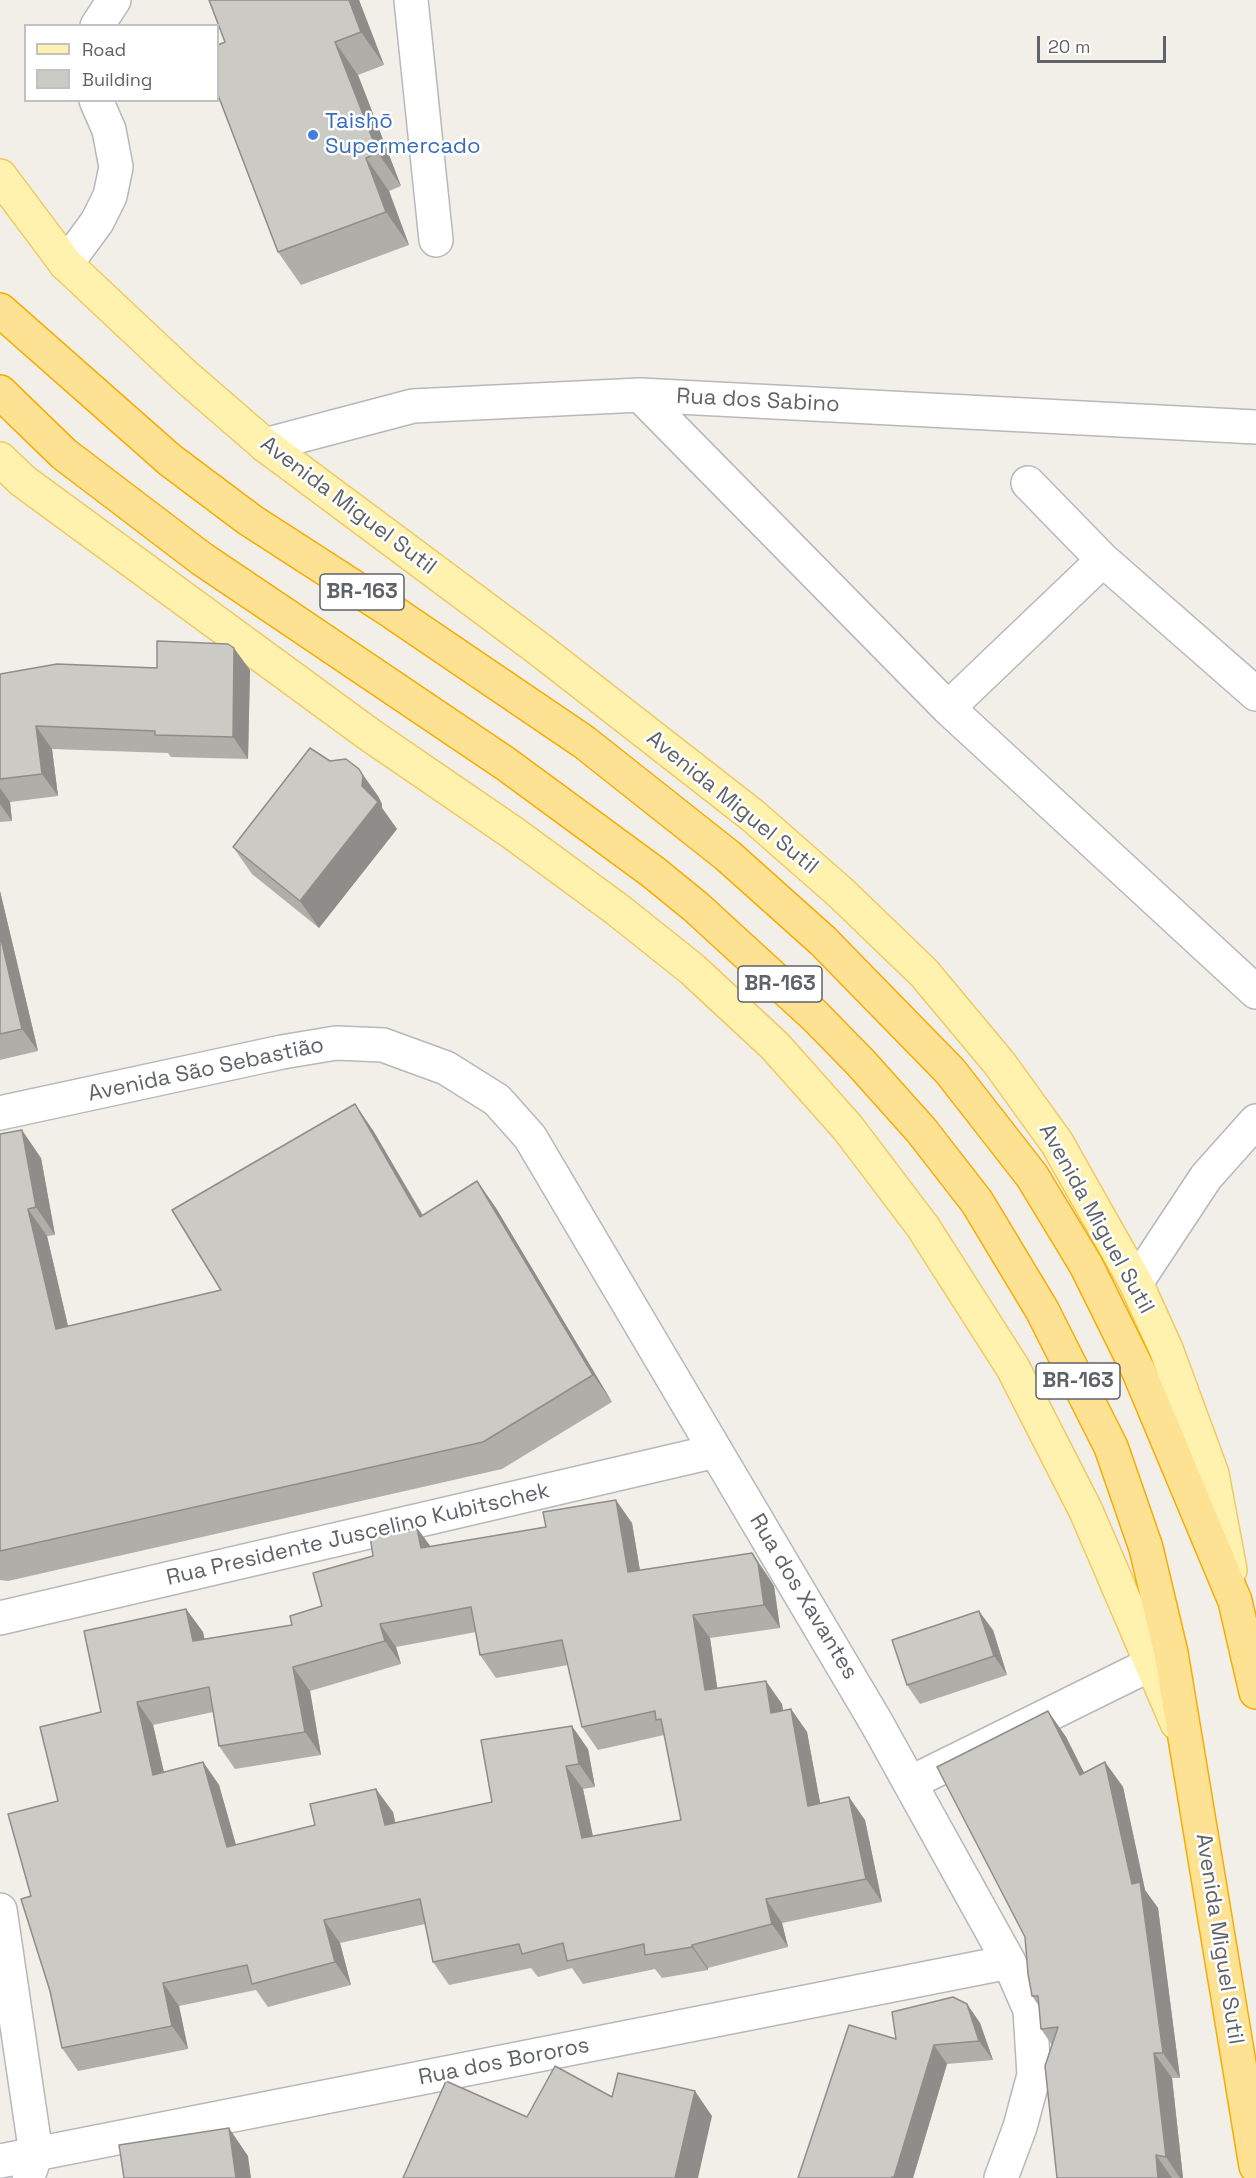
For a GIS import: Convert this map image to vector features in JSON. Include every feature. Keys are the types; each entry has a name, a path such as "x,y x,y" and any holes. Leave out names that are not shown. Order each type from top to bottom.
{"highway":[{"name":"Avenida Miguel Sutil","path":"0,310 170,460 250,520 394,613 584,742 734,861 823,941 950,1071 1032,1176 1086,1266 1139,1371 1236,1601 1256,1692"},
{"name":"Avenida Miguel Sutil","path":"0,392 64,454 202,559 506,764 653,872 696,907 815,1016 861,1063 921,1130 977,1202 1042,1310 1111,1447 1146,1548 1171,1653 1188,1748 1256,2166"}],"main road":[{"name":"Avenida Miguel Sutil","path":"0,176 66,264 183,375 265,445 549,656 752,815 841,893 924,973 1000,1064 1057,1143 1136,1283 1166,1349 1212,1474 1236,1601"},
{"name":"Avenida Miguel Sutil","path":"0,459 22,481 332,707 513,833 618,910 692,969 775,1046 848,1128 923,1227 1013,1368 1086,1511 1188,1748"}],"street":[{"path":"98,24 114,0"},
{"path":"411,0 436,240"},
{"path":"66,264 101,213 110,195 116,166 109,130 97,102"},
{"path":"640,395 948,708 1256,992"},
{"name":"Rua dos Sabino","path":"265,445 413,406 640,395 1256,427"},
{"path":"1028,483 1103,560 1256,694"},
{"path":"948,708 1103,560"},
{"name":"Avenida São Sebastião","path":"0,1113 282,1052 336,1043 383,1045 446,1068"},
{"name":"Rua dos Xavantes","path":"446,1068 497,1100 530,1137 876,1722 1009,1962 1030,2010 1034,2075 1020,2127 1001,2178"},
{"path":"1136,1283 1206,1177 1256,1121"},
{"name":"Rua Presidente Juscelino Kubitschek","path":"0,1618 716,1451"},
{"path":"910,1783 1151,1664"},
{"path":"0,1910 32,2166"},
{"name":"Rua dos Bororos","path":"0,2162 32,2166 1009,1962"}],"building":[{"name":"Taishō Supermercado","path":"209,0 349,0 361,32 335,42 378,153 366,158 386,212 278,252 219,98 219,45 225,42"},
{"path":"157,641 228,644 234,648 233,737 155,735 155,731 36,726 42,774 0,779 0,674 57,664 157,668"},
{"path":"310,748 330,761 346,759 359,769 363,776 362,786 378,802 300,901 233,847"},
{"path":"0,935 22,1029 0,1034"},
{"path":"355,1104 420,1217 477,1181 593,1375 483,1442 0,1551 0,1134 22,1130 36,1207 28,1209 56,1329 221,1290 172,1210"},
{"path":"616,1500 628,1572 752,1553 758,1563 764,1605 693,1615 705,1690 766,1681 771,1713 791,1709 808,1806 849,1797 866,1879 766,1899 772,1924 692,1945 692,1947 645,1955 644,1944 567,1961 563,1943 522,1954 519,1944 433,1962 420,1899 324,1920 335,1962 252,1984 247,1965 163,1983 172,2026 62,2048 50,1991 21,1899 31,1896 8,1814 58,1801 40,1727 101,1712 84,1631 186,1609 193,1641 292,1625 290,1616 322,1606 313,1573 373,1556 370,1536 417,1528 421,1548 546,1527 543,1512","holes":["471,1607 480,1655 562,1640 582,1727 655,1711 656,1720 661,1719 681,1820 582,1838 566,1766 579,1764 572,1726 481,1740 492,1802 385,1825 376,1789 310,1804 315,1825 227,1847 203,1762 153,1775 137,1702 209,1687 219,1746 305,1732 293,1667 385,1641 380,1624"]},
{"path":"979,1611 994,1656 907,1685 892,1640"},
{"path":"1048,1711 1080,1775 1105,1762 1132,1884 1140,1882 1163,2053 1154,2053 1166,2157 1156,2155 1158,2178 1057,2178 1045,2066 1058,2027 1041,2029 1038,1996 1032,1996 1028,1974 1025,1937 937,1767"},
{"path":"953,1997 967,2004 979,2041 934,2045 894,2177 798,2178 849,2025 896,2039 892,2012"},
{"path":"555,2066 612,2097 618,2073 695,2091 675,2178 403,2178 446,2081 527,2117"},
{"path":"229,2128 236,2178 124,2178 119,2145"}],"place":[{"name":"Taishō Supermercado","path":"313,135"}]}
